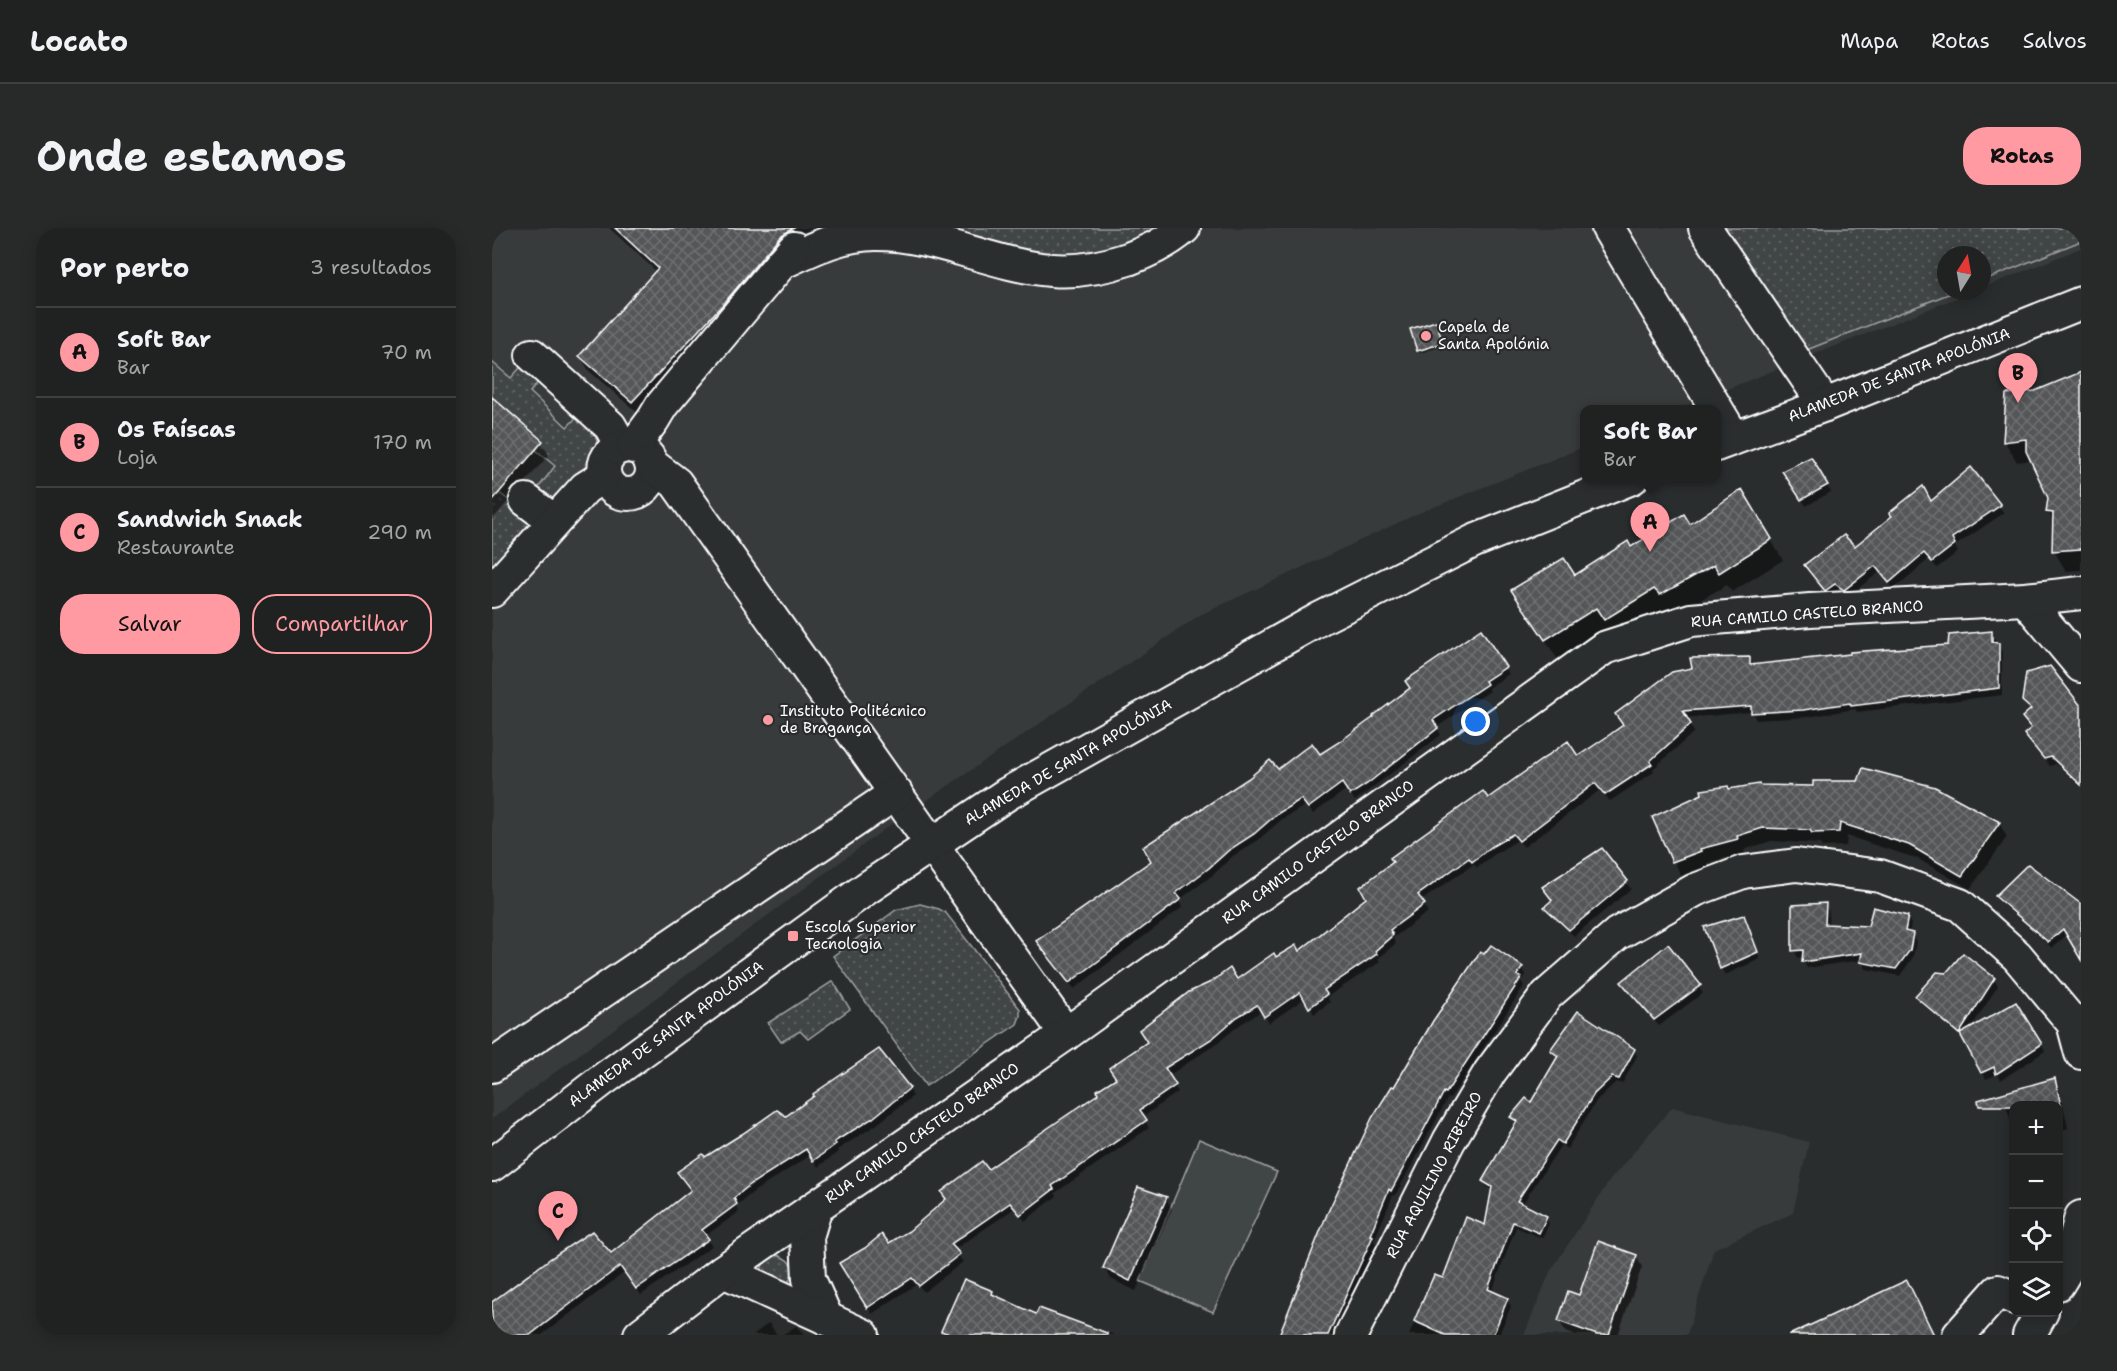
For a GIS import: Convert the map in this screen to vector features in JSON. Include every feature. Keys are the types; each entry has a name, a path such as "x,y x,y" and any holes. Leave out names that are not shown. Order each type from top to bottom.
{"street":[{"path":"635,452 662,405 781,263 820,234 844,237 876,234 915,237 1010,262 1052,270 1112,264 1139,255 1175,236 1184,228"},
{"path":"1608,228 1705,405"},
{"path":"1705,228 1825,405"},
{"name":"ALAMEDA DE SANTA APOLÓNIA","path":"1725,442 1825,405 2081,303"},
{"path":"532,355 568,392 610,426 635,452 652,472 646,485 633,493 626,494 612,488 604,476 605,461 615,449 635,452 676,483 1066,1034"},
{"path":"492,591 585,488 604,476"},
{"name":"ALAMEDA DE SANTA APOLÓNIA","path":"492,1165 602,1081 931,844 1007,794 1321,618 1474,541 1619,483"},
{"path":"526,500 554,521"},
{"name":"RUA CAMILO CASTELO BRANCO","path":"640,1335 723,1271 1066,1034 1604,648 1691,620 1810,610 2025,599 2081,593"},
{"path":"2025,599 2081,666"},
{"path":"492,1066 896,793"},
{"name":"RUA AQUILINO RIBEIRO","path":"1351,1335 1449,1141 1490,1072 1547,995 1617,934 1695,890 1743,872 1796,865 1880,876 1960,905 2017,956 2073,1023 2081,1053"},
{"path":"816,1207 807,1237 809,1280 827,1319"},
{"path":"2063,1276 2067,1269 2081,1217"},
{"path":"723,1271 863,1335"},
{"path":"1959,1335 1998,1290 2009,1296"},
{"path":"2029,1335 2040,1317"}],"shaded area":[{"name":"Instituto Politécnico de Bragança","path":"492,228 2081,228 2081,248 1991,284 1991,246 1937,246 1937,300 1951,300 1687,405 1580,405 1580,449 1419,513 1200,615 889,826 492,1119"},
{"path":"924,228 1163,228 1138,245 1058,260"},
{"path":"1725,228 2081,228 2081,241 1991,277 1991,246 1937,246 1937,298 1804,351"},
{"path":"527,360 545,374 530,392 567,427 578,416 592,428 597,441 592,466 551,504 536,491 555,466 536,450 542,441 492,397 492,362 511,378"},
{"path":"499,493 538,521 492,569 492,500"},
{"path":"920,904 946,913 1020,1009 1017,1024 926,1086 833,956 896,910"},
{"path":"833,981 850,1009 808,1039 800,1031 781,1042 768,1023"},
{"path":"1672,1107 1809,1142 1793,1213 1714,1249 1687,1335 1524,1335 1550,1272 1610,1180"},
{"path":"1199,1139 1277,1172 1213,1312 1140,1281"},
{"path":"777,1255 787,1260 792,1267 792,1275 787,1285 760,1273 766,1261"}],"building":[{"path":"615,228 794,228 780,236 725,302 632,402 579,356 658,268"},
{"name":"Capela de Santa Apolónia","path":"1436,321 1443,343 1417,351 1410,329"},
{"path":"2081,372 2081,549 2052,551 2053,513 2046,512 2048,498 2026,451 2026,439 2003,442 2006,394 2035,391"},
{"path":"492,397 543,441 492,501"},
{"path":"1811,457 1828,485 1801,500 1782,471"},
{"path":"1971,467 2001,505 1952,538 1955,544 1932,562 1924,553 1889,583 1875,566 1844,590 1835,584 1825,591 1804,565 1844,535 1855,546 1892,516 1889,513 1923,486 1931,501"},
{"path":"1742,489 1772,539 1719,573 1714,565 1660,595 1654,589 1604,620 1596,608 1545,640 1511,590 1564,558 1575,575 1628,541 1631,547 1684,514 1690,524"},
{"path":"1481,629 1506,667 1485,681 1487,684 1433,720 1438,728 1367,784 1350,795 1342,783 1308,808 1301,799 1277,814 1176,893 1181,899 1069,983 1036,941 1151,861 1143,847 1249,778 1270,760 1278,769 1312,743 1320,754 1339,742 1410,688 1405,681"},
{"path":"1992,631 1992,642 1999,643 1999,688 1803,710 1751,713 1751,706 1683,711 1691,724 1650,761 1652,764 1605,795 1595,783 1519,841 1513,834 1472,862 1469,858 1418,895 1425,904 1390,930 1393,935 1375,951 1377,954 1324,990 1327,994 1309,1008 1300,992 1264,1017 1257,1005 1237,1017 1213,1038 1165,1068 1176,1085 1140,1110 1147,1120 1052,1186 1054,1189 1020,1215 1010,1203 951,1244 960,1254 919,1286 912,1278 867,1308 839,1263 865,1248 882,1234 889,1243 909,1231 946,1199 941,1192 982,1161 988,1169 1098,1094 1097,1090 1116,1078 1109,1068 1147,1042 1139,1030 1189,992 1211,982 1230,968 1237,979 1274,953 1276,957 1296,945 1299,951 1366,898 1360,887 1393,862 1390,858 1483,791 1488,798 1568,741 1578,756 1605,738 1623,725 1615,714 1672,672 1692,668 1690,658 1750,657 1750,665 1850,654 1850,652 1948,645 1949,635"},
{"path":"2050,666 2081,706 2081,785 2051,757 2044,759 2024,734 2031,728 2022,717 2031,709 2022,701 2026,673"},
{"path":"1863,768 1935,787 2000,822 1962,876 1909,845 1840,823 1839,832 1812,833 1810,830 1763,828 1737,836 1738,839 1700,849 1701,851 1672,862 1652,817 1702,794 1701,790 1728,786 1729,789 1759,784 1813,786 1813,781 1858,781"},
{"path":"1602,848 1628,881 1569,930 1544,907 1552,900 1542,887"},
{"path":"2028,864 2081,904 2081,960 2063,929 2048,942 1995,896"},
{"path":"1826,903 1825,924 1868,926 1873,907 1908,916 1905,931 1913,933 1910,950 1896,969 1860,962 1862,953 1802,962 1803,950 1792,951 1792,905"},
{"path":"1744,915 1758,952 1720,969 1704,927"},
{"path":"1668,944 1701,985 1654,1020 1621,982"},
{"path":"1491,945 1523,967 1517,975 1521,978 1446,1093 1444,1092 1391,1191 1389,1189 1370,1235 1373,1236 1328,1335 1279,1335 1327,1214 1372,1118 1480,952 1484,954"},
{"path":"1963,953 1995,978 1959,1034 1915,996 1937,972 1946,973"},
{"path":"2016,1002 2042,1044 1996,1074 1994,1067 1981,1073 1960,1034"},
{"path":"1578,1011 1635,1049 1619,1079 1612,1077 1594,1094 1563,1144 1557,1140 1517,1201 1547,1216 1539,1233 1513,1222 1488,1289 1508,1298 1493,1335 1445,1335 1414,1321 1434,1275 1443,1278 1466,1217 1485,1225 1492,1187 1482,1181 1517,1121 1510,1117 1526,1098 1531,1102 1558,1056 1550,1050"},
{"path":"879,1049 910,1088 873,1118 834,1142 836,1144 813,1161 806,1149 751,1184 734,1198 737,1204 702,1230 709,1239 636,1289 620,1266 530,1335 492,1335 492,1302 551,1258 592,1231 611,1253 691,1190 677,1172 703,1154 705,1157 777,1110 786,1116 814,1096 813,1094"},
{"path":"2055,1078 2060,1101 2009,1101 2009,1106 1979,1106 1978,1100"},
{"path":"1138,1187 1167,1197 1130,1281 1103,1268"},
{"path":"1598,1241 1637,1255 1609,1335 1597,1335 1558,1321 1568,1291 1579,1295"},
{"path":"964,1279 993,1291 992,1294 1036,1314 1039,1308 1107,1333 1107,1335 952,1335 941,1331"},
{"path":"1907,1280 1934,1335 1789,1335 1841,1311"}],"place":[{"name":"Capela de Santa Apolónia","path":"1426,336"},
{"name":"Os Faíscas","path":"2018,403"},
{"name":"Soft Bar","path":"1650,552"},
{"name":"Instituto Politécnico de Bragança","path":"768,720"},
{"name":"Escola Superior Tecnologia","path":"793,936"},
{"name":"Sandwich Snack","path":"558,1241"}]}
